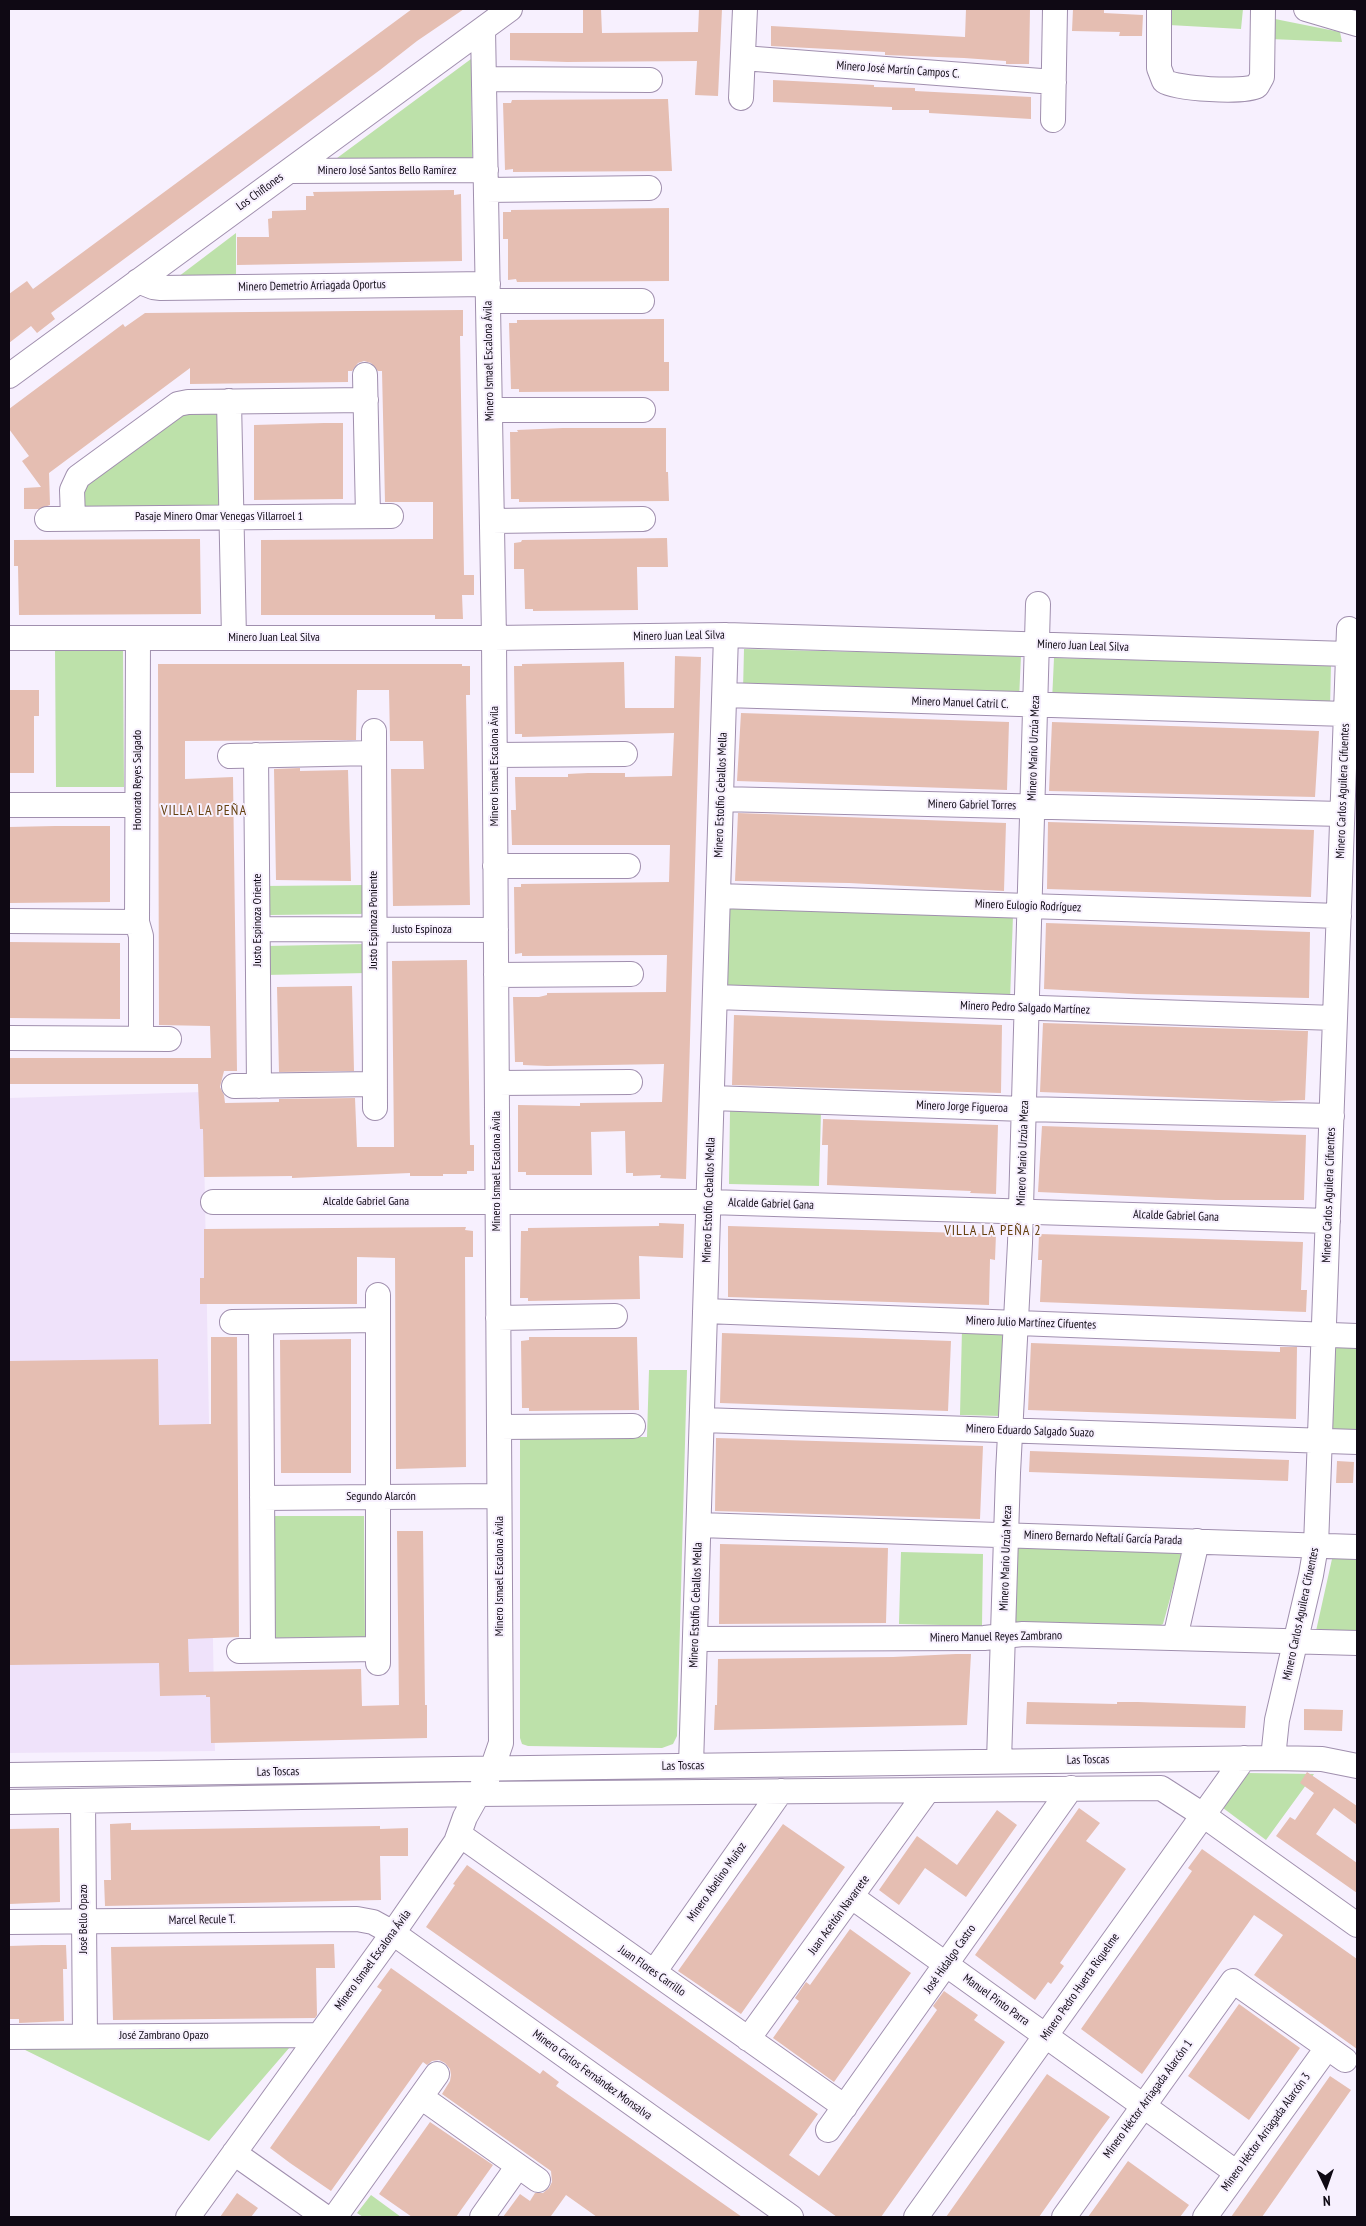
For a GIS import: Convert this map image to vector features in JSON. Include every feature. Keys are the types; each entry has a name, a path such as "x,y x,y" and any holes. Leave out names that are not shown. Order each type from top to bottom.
{"street":[{"name":"Los Chiflones","path":"9,376 484,30 510,9"},
{"path":"741,98 745,9"},
{"path":"1053,120 1055,9"},
{"path":"1159,9 1159,68 1164,80 1176,86 1244,90 1257,86 1262,77 1263,9"},
{"path":"1306,9 1357,24"},
{"name":"Minero Ismael Escalona Ávila","path":"188,2217 393,1933 460,1835 465,1817 492,1769 501,1743 494,638 484,30"},
{"name":"Minero José Martín Campos C.","path":"743,58 1054,82"},
{"path":"484,79 650,80"},
{"name":"Minero José Santos Bello Ramírez","path":"289,171 649,188"},
{"name":"Minero Demetrio Arriagada Oportus","path":"138,281 161,288 488,293 642,301"},
{"path":"73,518 72,490 78,477 178,404 229,401 366,400 365,375"},
{"name":"Pasaje Minero Omar Venegas Villarroel 1","path":"46,518 380,516 366,400"},
{"path":"229,401 234,638"},
{"path":"490,410 643,410"},
{"path":"492,521 643,519"},
{"name":"Minero Mario Urzúa Meza","path":"1000,1761 1006,1534 1021,1212 1038,604"},
{"name":"Minero Carlos Aguilera Cifuentes","path":"1274,1758 1277,1720 1316,1546 1349,629"},
{"name":"Minero Juan Leal Silva","path":"9,638 494,638 726,635 1348,654"},
{"name":"Minero Estolfio Ceballos Mella","path":"691,1766 726,635"},
{"name":"Honorato Reyes Salgado","path":"138,638 137,922 142,936 141,1039"},
{"name":"Minero Manuel Catril C.","path":"724,696 1346,714"},
{"name":"Justo Espinoza Poniente","path":"256,755 374,742 375,1108"},
{"path":"494,755 626,754"},
{"path":"230,756 256,755"},
{"name":"Justo Espinoza Oriente","path":"256,755 259,1086"},
{"name":"Minero Gabriel Torres","path":"721,798 1342,814"},
{"path":"9,806 138,805"},
{"path":"495,866 628,866"},
{"name":"Minero Eulogio Rodríguez","path":"718,896 1339,916"},
{"path":"9,921 137,922"},
{"name":"Justo Espinoza","path":"258,929 496,930"},
{"path":"496,975 631,974"},
{"name":"Minero Pedro Salgado Martínez","path":"715,997 1335,1018"},
{"path":"9,1038 169,1039"},
{"path":"497,1083 630,1082"},
{"path":"234,1086 374,1084"},
{"name":"Minero Jorge Figueroa","path":"712,1098 1024,1109 1332,1116"},
{"name":"Alcalde Gabriel Gana","path":"213,1202 709,1202 1328,1221"},
{"path":"239,1651 263,1650 378,1656 378,1295"},
{"name":"Minero Julio Martínez Cifuentes","path":"706,1311 1357,1336"},
{"path":"498,1318 615,1316"},
{"path":"232,1322 378,1320"},
{"path":"261,1322 263,1650"},
{"name":"Minero Eduardo Salgado Suazo","path":"702,1420 1357,1442"},
{"path":"499,1427 633,1426"},
{"name":"Segundo Alarcón","path":"262,1498 500,1496"},
{"name":"Minero Bernardo Neftalí García Parada","path":"699,1525 1357,1547"},
{"path":"1175,1638 1197,1541"},
{"name":"Minero Manuel Reyes Zambrano","path":"695,1639 974,1638 1024,1634 1357,1643"},
{"name":"Las Toscas","path":"9,1775 1244,1758 1322,1759 1357,1766"},
{"name":"Minero Pedro Huerta Riquelme","path":"916,2217 1244,1758"},
{"name":"José Hidalgo Castro","path":"828,2130 1071,1788"},
{"name":"Las Toscas","path":"9,1802 477,1794 1161,1788 1203,1814 1357,1925"},
{"name":"Juan Aceitón Navarrete","path":"748,2039 928,1790"},
{"name":"Minero Abelino Muñoz","path":"654,1972 781,1792"},
{"name":"José Bello Opazo","path":"83,1801 85,2036"},
{"name":"Juan Flores Carrillo","path":"460,1835 844,2107"},
{"name":"Manuel Pinto Parra","path":"852,1897 1237,2173"},
{"name":"Marcel Recule T.","path":"9,1922 356,1919 373,1922 393,1933"},
{"name":"Minero Carlos Fernández Monsalva","path":"393,1933 791,2217"},
{"name":"Minero Héctor Arriagada Alarcón 1","path":"1064,2217 1233,1980 1336,2054"},
{"name":"José Zambrano Opazo","path":"10,2037 317,2036"},
{"name":"Minero Héctor Arriagada Alarcón 3","path":"1205,2217 1237,2173 1336,2054"},
{"path":"335,2217 437,2074"},
{"path":"421,2097 538,2180"},
{"path":"234,2153 325,2217"},
{"path":"482,2217 518,2166"}],"shaded area":[{"path":"203,1092 215,1751 9,1753 9,1098"}],"green space":[{"path":"1169,9 1243,9 1241,29 1169,25"},
{"path":"1270,18 1340,32 1342,42 1270,39"},
{"path":"471,59 472,159 333,161"},
{"path":"236,233 236,282 170,283"},
{"path":"177,412 214,412 217,415 223,506 87,512 78,505 78,491"},
{"path":"123,647 124,787 56,787 55,648"},
{"path":"744,649 1021,656 1019,699 743,691"},
{"path":"1054,658 1331,665 1330,709 1052,701"},
{"path":"366,885 367,911 361,914 270,915 265,909 264,886"},
{"path":"728,906 1013,915 1010,1001 727,992"},
{"path":"365,944 368,973 264,975 267,946"},
{"path":"730,1111 821,1112 819,1186 729,1184"},
{"path":"962,1329 1003,1330 1001,1416 960,1415"},
{"path":"1357,1347 1357,1436 1337,1433 1332,1427 1331,1357 1335,1348"},
{"path":"649,1370 687,1370 677,1736 673,1744 662,1748 528,1746 522,1744 520,1738 520,1437 647,1437"},
{"path":"270,1516 364,1516 365,1637 270,1638"},
{"path":"1015,1546 1176,1548 1182,1555 1163,1624 1155,1628 1017,1623 1010,1617"},
{"path":"901,1552 983,1554 982,1626 899,1624"},
{"path":"1337,1552 1357,1553 1357,1636 1316,1631 1332,1559"},
{"path":"1247,1773 1314,1774 1266,1840 1223,1808"},
{"path":"296,2040 209,2141 9,2042"},
{"path":"371,2195 401,2217 363,2217 357,2213"}],"building":[{"path":"412,9 464,9 417,41 51,313 55,319 37,333 31,326 9,343 9,294 27,281 33,289"},
{"path":"583,9 601,9 602,33 698,32 699,9 722,9 718,96 695,95 697,61 567,62 510,60 510,33 583,33"},
{"path":"966,9 1030,9 1029,64 1006,64 1006,61 964,58 885,55 885,52 771,46 771,26 965,37"},
{"path":"1073,9 1104,9 1104,13 1143,15 1142,36 1119,36 1120,32 1072,31"},
{"path":"773,80 874,85 874,87 915,88 915,91 1031,97 1031,119 929,113 929,110 892,110 892,107 773,102"},
{"path":"668,99 672,171 513,172 513,169 505,170 503,103 511,103 512,100"},
{"path":"454,190 454,195 461,194 462,261 237,265 237,237 269,237 268,219 272,218 272,211 306,210 306,196 314,196 313,192"},
{"path":"669,208 669,281 517,282 516,279 508,280 508,239 503,239 503,212 511,212 511,210"},
{"path":"463,310 463,336 460,336 464,575 474,575 474,595 462,595 463,619 435,619 435,615 261,615 261,540 433,539 433,502 385,502 382,371 378,371 371,363 364,361 358,363 352,371 348,371 348,382 190,384 190,368 49,473 50,505 39,509 24,509 24,488 41,487 22,461 29,456 9,429 9,409 123,324 125,327 145,313"},
{"path":"664,319 664,362 669,362 669,391 519,392 519,389 511,389 509,323 517,323 517,320"},
{"path":"343,423 343,499 254,500 254,425"},
{"path":"563,428 666,428 666,472 668,472 669,501 519,502 519,499 511,499 510,432"},
{"path":"667,538 668,567 637,567 638,610 533,611 533,609 525,609 524,569 514,569 514,543 521,542 522,540"},
{"path":"200,539 201,614 19,615 18,566 14,566 14,540"},
{"path":"675,656 701,657 686,1179 660,1178 661,1175 633,1176 633,1173 626,1173 625,1131 591,1132 592,1175 526,1175 526,1172 518,1172 518,1105 580,1106 580,1103 662,1102 664,1064 547,1066 523,1065 523,1062 515,1062 513,997 539,997 547,995 547,993 666,992 667,955 522,956 522,953 515,954 514,887 521,887 521,884 669,882 670,845 512,845 511,810 516,810 515,777 568,777 568,774 588,773 625,773 625,777 672,776 674,733 522,737 522,734 515,734 514,666 522,666 522,664 624,662 625,708 674,708"},
{"path":"158,664 462,664 462,666 470,666 470,695 466,695 470,905 393,906 391,769 424,769 423,741 390,741 389,690 357,690 356,740 185,741 185,779 233,777 237,1071 224,1071 220,1087 225,1103 279,1102 279,1099 355,1098 357,1147 394,1147 392,961 467,960 470,1145 474,1145 474,1171 467,1171 467,1174 443,1174 443,1176 410,1176 410,1173 292,1178 292,1176 204,1177 203,1129 200,1129 198,1084 9,1084 9,1058 211,1058 210,1026 159,1025"},
{"path":"9,690 39,690 39,716 34,716 34,773 9,773"},
{"path":"741,713 1009,722 1007,790 737,781"},
{"path":"1052,722 1319,731 1315,797 1049,791"},
{"path":"300,768 300,771 348,770 351,881 276,880 274,769"},
{"path":"738,813 1006,823 1004,891 849,883 735,881"},
{"path":"1048,822 1314,830 1311,897 1047,889"},
{"path":"110,826 110,902 9,903 9,827"},
{"path":"1046,923 1310,932 1309,998 1137,994 1044,989"},
{"path":"9,942 120,943 120,1019 9,1018"},
{"path":"352,986 354,1071 279,1072 277,987"},
{"path":"734,1015 1002,1025 1001,1093 732,1085"},
{"path":"1043,1023 1308,1031 1305,1100 1272,1101 1040,1092"},
{"path":"823,1119 998,1125 996,1194 970,1193 971,1191 827,1185 828,1145 822,1145"},
{"path":"1042,1126 1306,1135 1304,1200 1216,1200 1038,1192"},
{"path":"659,1223 684,1224 683,1258 639,1256 640,1299 528,1301 528,1298 520,1298 521,1231 528,1231 528,1228 659,1226"},
{"path":"728,1226 996,1234 995,1260 990,1259 989,1305 728,1297"},
{"path":"466,1227 465,1230 473,1231 473,1257 465,1257 466,1467 396,1469 395,1258 357,1257 357,1304 200,1304 200,1278 204,1278 204,1229"},
{"path":"1039,1234 1303,1242 1301,1290 1307,1290 1306,1312 1040,1302 1042,1260 1038,1260"},
{"path":"722,1333 951,1341 948,1411 720,1403"},
{"path":"211,1337 237,1337 239,1637 188,1639 189,1672 361,1669 362,1706 399,1705 397,1531 423,1531 427,1738 211,1743 210,1697 206,1697 206,1695 160,1696 159,1663 9,1665 9,1361 158,1359 159,1425 211,1424"},
{"path":"529,1337 637,1337 639,1410 529,1411 529,1408 522,1408 521,1341 529,1340"},
{"path":"351,1339 351,1473 281,1473 280,1340"},
{"path":"1031,1343 1280,1352 1280,1347 1297,1347 1296,1419 1028,1410"},
{"path":"716,1438 983,1446 980,1519 715,1511"},
{"path":"1030,1451 1289,1460 1288,1481 1029,1472"},
{"path":"1337,1461 1354,1462 1353,1483 1336,1483"},
{"path":"720,1544 888,1548 886,1623 719,1624"},
{"path":"971,1654 967,1725 714,1730 715,1705 717,1705 718,1659 893,1657"},
{"path":"1027,1702 1117,1704 1117,1702 1138,1702 1246,1706 1245,1728 1026,1724"},
{"path":"1304,1709 1343,1710 1342,1731 1304,1730"},
{"path":"1307,1772 1357,1806 1357,1825 1334,1808 1316,1834 1357,1863 1357,1893 1276,1836 1290,1817 1295,1820 1314,1793 1300,1783"},
{"path":"1079,1808 1100,1823 1086,1841 1126,1869 1060,1963 1064,1966 1051,1984 1048,1982 1035,2000 975,1955"},
{"path":"997,1810 1017,1825 966,1897 925,1868 899,1905 879,1890 917,1836 957,1865"},
{"path":"131,1823 131,1830 380,1826 380,1829 408,1828 408,1856 380,1856 381,1900 105,1906 104,1880 111,1880 110,1824"},
{"path":"783,1824 845,1867 741,2014 678,1971"},
{"path":"59,1828 60,1902 9,1904 9,1829"},
{"path":"1202,1849 1357,1959 1357,2049 1254,1975 1283,1935 1254,1915 1142,2074 1081,2029 1192,1871 1188,1868"},
{"path":"467,1865 818,2114 789,2155 819,2176 937,2010 933,2006 944,1991 978,2015 974,2020 1005,2042 881,2217 837,2217 426,1927"},
{"path":"850,1929 911,1973 834,2082 773,2038 799,2001 795,1998 806,1982 810,1985"},
{"path":"334,1944 335,1968 316,1968 317,2015 315,2018 113,2020 111,1947"},
{"path":"66,1945 67,1969 63,1969 64,2021 19,2023 19,2019 9,2019 9,1946"},
{"path":"391,1968 540,2074 543,2070 559,2082 556,2086 742,2217 597,2217 566,2195 551,2216 553,2217 503,2217 520,2194 530,2201 535,2193 543,2193 549,2188 552,2182 551,2171 442,2094 450,2081 451,2075 450,2069 439,2060 432,2061 427,2065 423,2062 331,2191 290,2163 270,2148 382,1990 377,1987"},
{"path":"1239,2004 1300,2048 1249,2120 1188,2076"},
{"path":"1047,2074 1110,2117 1039,2217 946,2217"},
{"path":"1330,2076 1351,2090 1262,2217 1231,2217"},
{"path":"430,2122 493,2165 456,2217 412,2217 379,2194"},
{"path":"1128,2161 1189,2205 1180,2217 1088,2217"},
{"path":"237,2193 258,2208 251,2217 220,2217"}],"district":[{"name":"VILLA LA PEÑA","path":"204,811"},
{"name":"VILLA LA PEÑA 2","path":"993,1231"}]}
